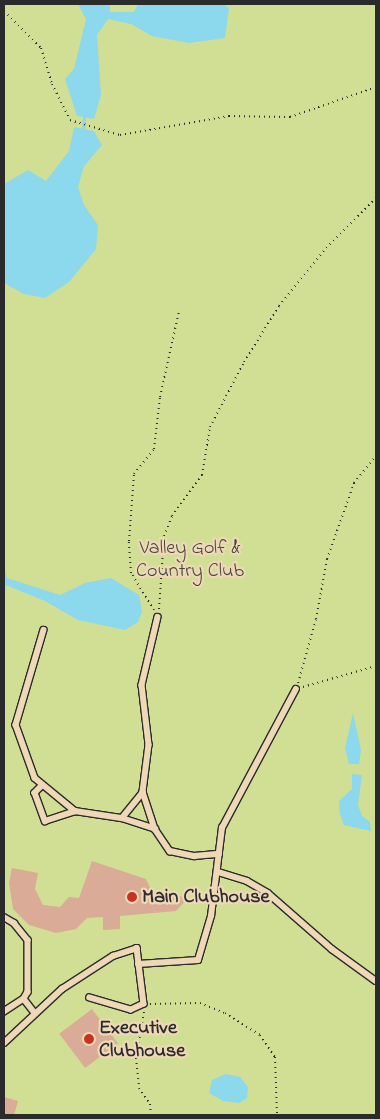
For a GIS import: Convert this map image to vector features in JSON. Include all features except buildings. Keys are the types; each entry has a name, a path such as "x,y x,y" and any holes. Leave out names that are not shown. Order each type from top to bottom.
{"lane":[{"path":"158,617 142,685 149,745 143,792 155,829 170,851 194,856 220,854"},
{"path":"44,630 16,725 29,762 42,786 75,812"},
{"path":"138,964 198,960 212,916 222,828 235,798 296,689"},
{"path":"42,786 35,793 45,821 75,812 122,818 155,829"},
{"path":"122,818 143,792"},
{"path":"218,872 247,880 268,893 332,949 376,981"},
{"path":"4,917 14,923 28,940 28,992 24,1000 4,1012"},
{"path":"4,1044 35,1013 62,990 113,956 137,948 144,1004 131,1010 90,998"},
{"path":"24,1000 35,1013"}],"path":[{"path":"4,11 42,48 52,84 70,120 120,135 230,116 290,118 376,87"},
{"path":"158,617 164,536 172,516 202,475 210,427 244,362 279,306 326,248 376,198"},
{"path":"158,617 131,573 129,540 134,474 154,448 160,397 180,311"},
{"path":"296,689 316,619 327,559 354,483 376,456"},
{"path":"296,689 376,666"},
{"path":"151,1115 150,1104 139,1088 136,1058 144,1024 144,1004 200,1004 226,1013 260,1036 275,1057 277,1115"}],"green space":[{"name":"Valley Golf & Country Club","path":"4,4 376,4 376,1115 4,1115"}],"water":[{"path":"78,4 110,4 110,12 134,12 138,4 223,4 229,8 225,38 189,43 152,36 131,24 108,19 97,35 101,95 94,119 77,116 65,79 74,69 86,19"},
{"path":"74,127 94,131 102,145 84,166 78,187 84,205 98,225 96,249 69,282 45,298 24,294 4,283 4,184 28,170 46,181 69,151"},
{"path":"4,565 7,578 60,595 85,583 111,578 139,595 142,612 138,622 125,630 78,620 45,601 6,585 4,589"},
{"path":"353,713 361,750 359,764 349,764 345,748"},
{"path":"352,774 362,775 358,805 362,816 370,822 371,831 344,825 340,814 339,801 352,789"},
{"path":"226,1074 240,1077 248,1087 247,1098 239,1103 223,1101 209,1093 212,1080"}],"waterway":[{"path":"83,131 84,115"}],"place":[{"name":"Main Clubhouse","path":"132,897"},
{"name":"Executive Clubhouse","path":"89,1039"}]}
